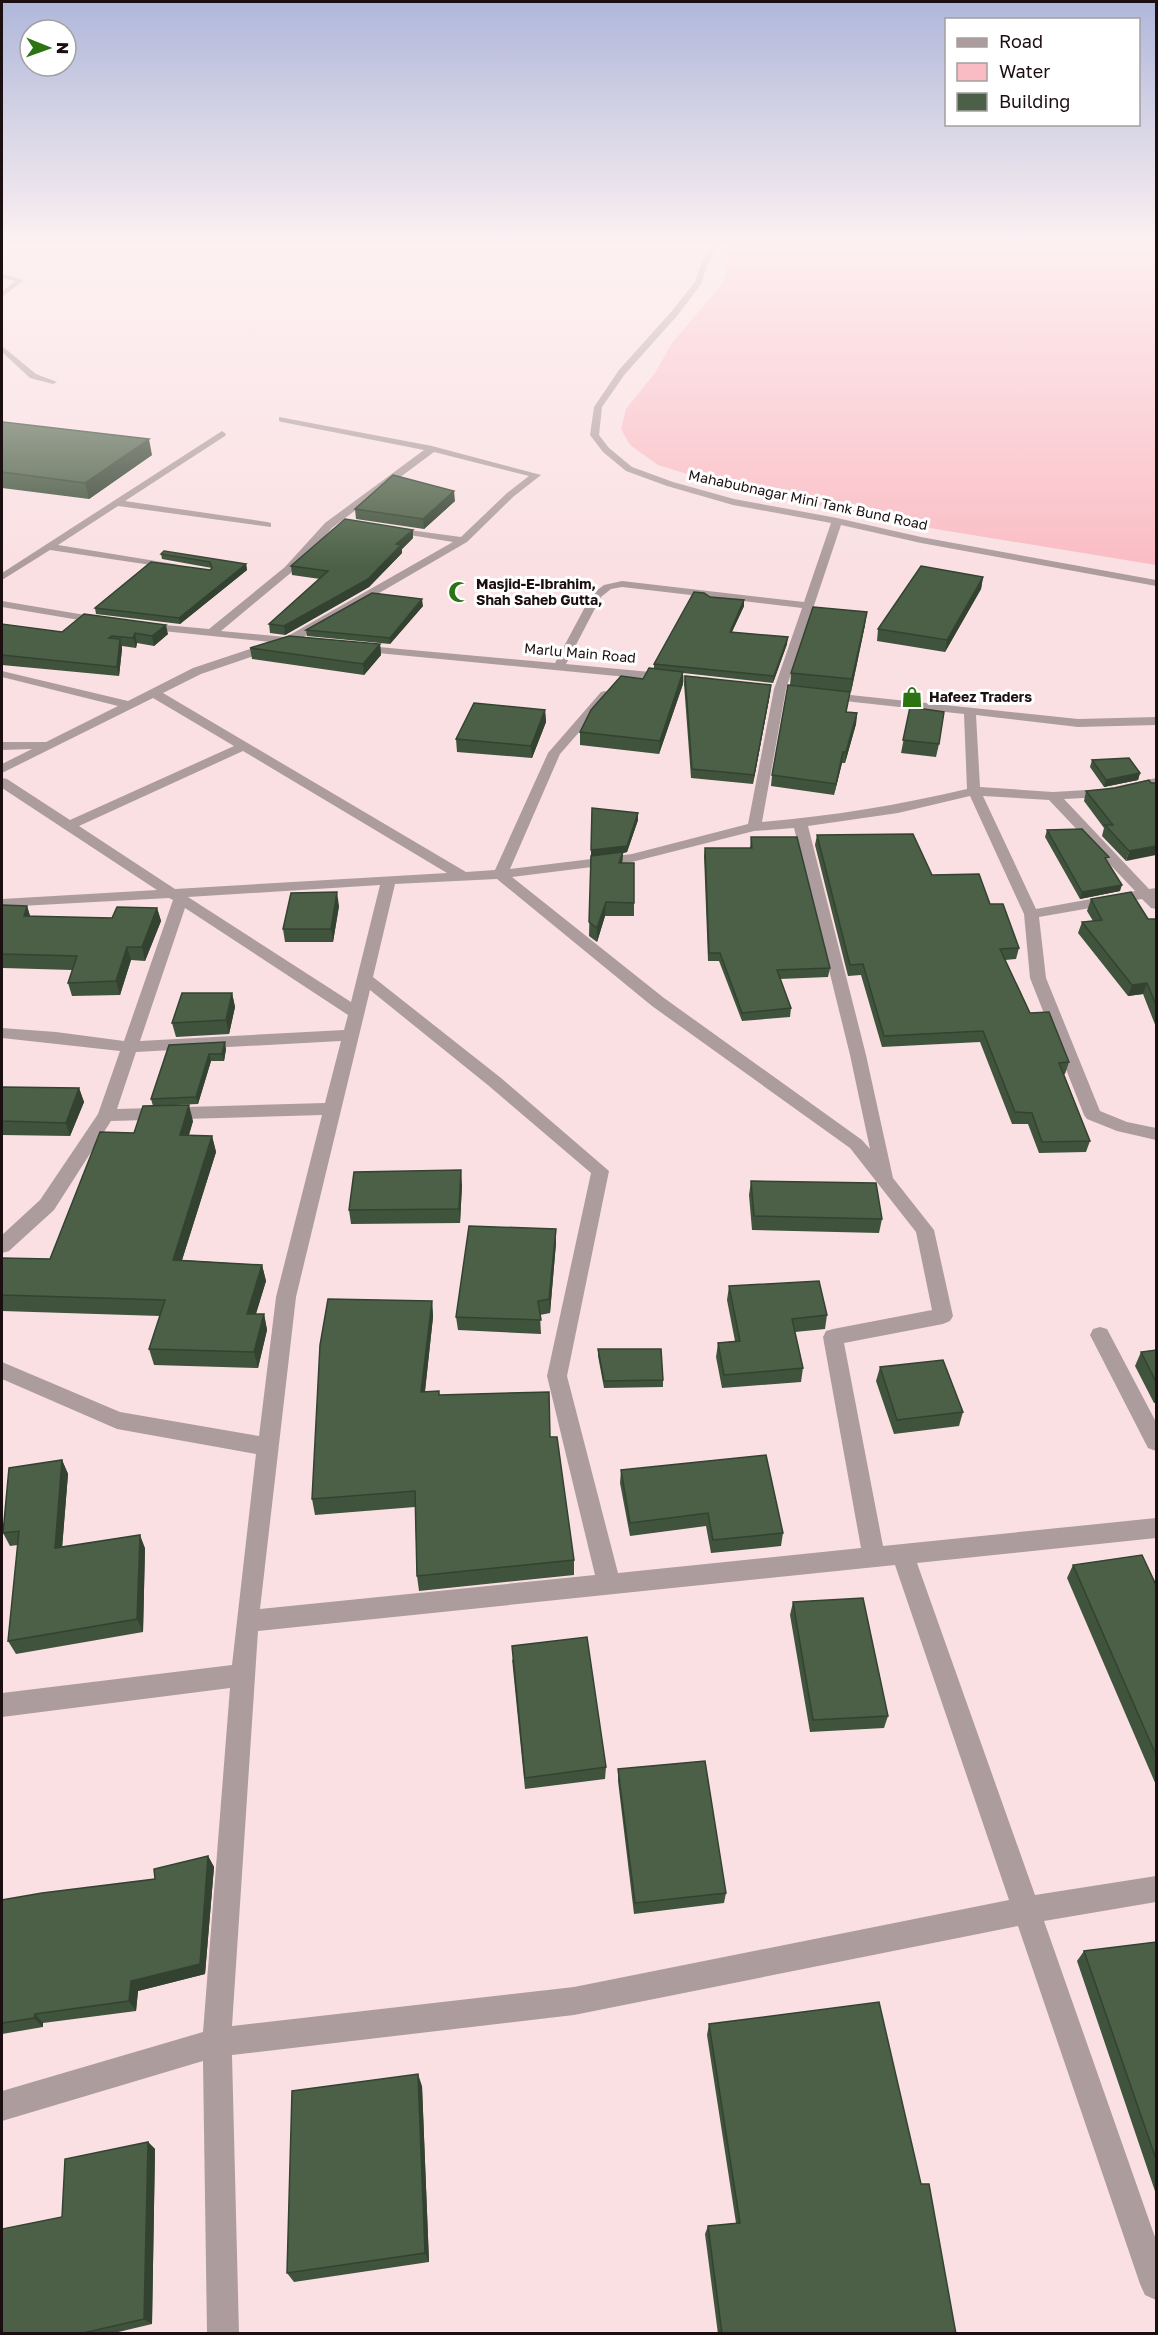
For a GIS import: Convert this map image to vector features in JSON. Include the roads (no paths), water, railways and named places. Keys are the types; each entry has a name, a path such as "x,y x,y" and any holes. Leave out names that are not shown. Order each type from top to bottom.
{"street":[{"path":"4,350 33,376 53,382"},
{"name":"Mahabubnagar Mini Tank Bund Road","path":"642,350 622,372 598,407 594,435 606,450 629,469 670,484 733,502 837,521 921,540 1156,583"},
{"path":"2,769 198,671 287,641 463,540 510,495 536,475 432,448 282,418"},
{"path":"2,578 222,434"},
{"path":"211,633 289,569 336,521 432,448"},
{"path":"116,503 267,525"},
{"path":"336,521 347,522"},
{"path":"754,827 780,689 837,521"},
{"path":"382,528 463,540"},
{"path":"48,547 184,569"},
{"path":"559,666 596,596 601,590 612,585 622,584 808,606"},
{"path":"2,604 112,622"},
{"path":"135,626 309,643"},
{"name":"Marlu Main Road","path":"344,647 626,672 721,683"},
{"path":"500,874 554,753 626,672"},
{"path":"2,674 130,705"},
{"path":"154,693 463,876"},
{"path":"816,693 1077,723 1156,721"},
{"path":"969,711 974,790 1031,914 1038,978 1093,1115 1123,1127 1156,1134"},
{"path":"2,746 49,745"},
{"path":"69,826 243,746"},
{"path":"2,782 176,896 353,1024"},
{"path":"2,903 176,896 500,874 632,858 754,827 898,809 974,790 1053,796 1104,793 1156,782"},
{"path":"1053,796 1153,897"},
{"path":"800,823 858,1055 886,1182"},
{"path":"500,874 658,1002 855,1144 925,1230 943,1316 833,1337 874,1557"},
{"path":"223,2334 218,2042 247,1621 286,1297 389,880"},
{"path":"2,1246 47,1205 106,1115 130,1047 176,896"},
{"path":"1031,914 1153,897"},
{"path":"365,978 495,1082 600,1171 557,1376 609,1584"},
{"path":"2,1033 56,1037 130,1047 214,1044 353,1024"},
{"path":"106,1115 332,1109"},
{"path":"1100,1335 1156,1442"},
{"path":"2,1370 117,1420 268,1447"},
{"path":"247,1621 1156,1528"},
{"path":"903,1555 1156,2283"},
{"path":"2,1706 243,1675"},
{"path":"2,2106 218,2042 574,2001 1028,1911 1156,1888"}],"water":[{"path":"668,350 1156,350 1156,565 893,522 710,481 658,465 630,445 621,429 626,409 655,373"}],"place":[{"name":"Masjid-E-Ibrahim, Shah Saheb Gutta,","path":"459,592"},
{"name":"Hafeez Traders","path":"912,697"}]}
